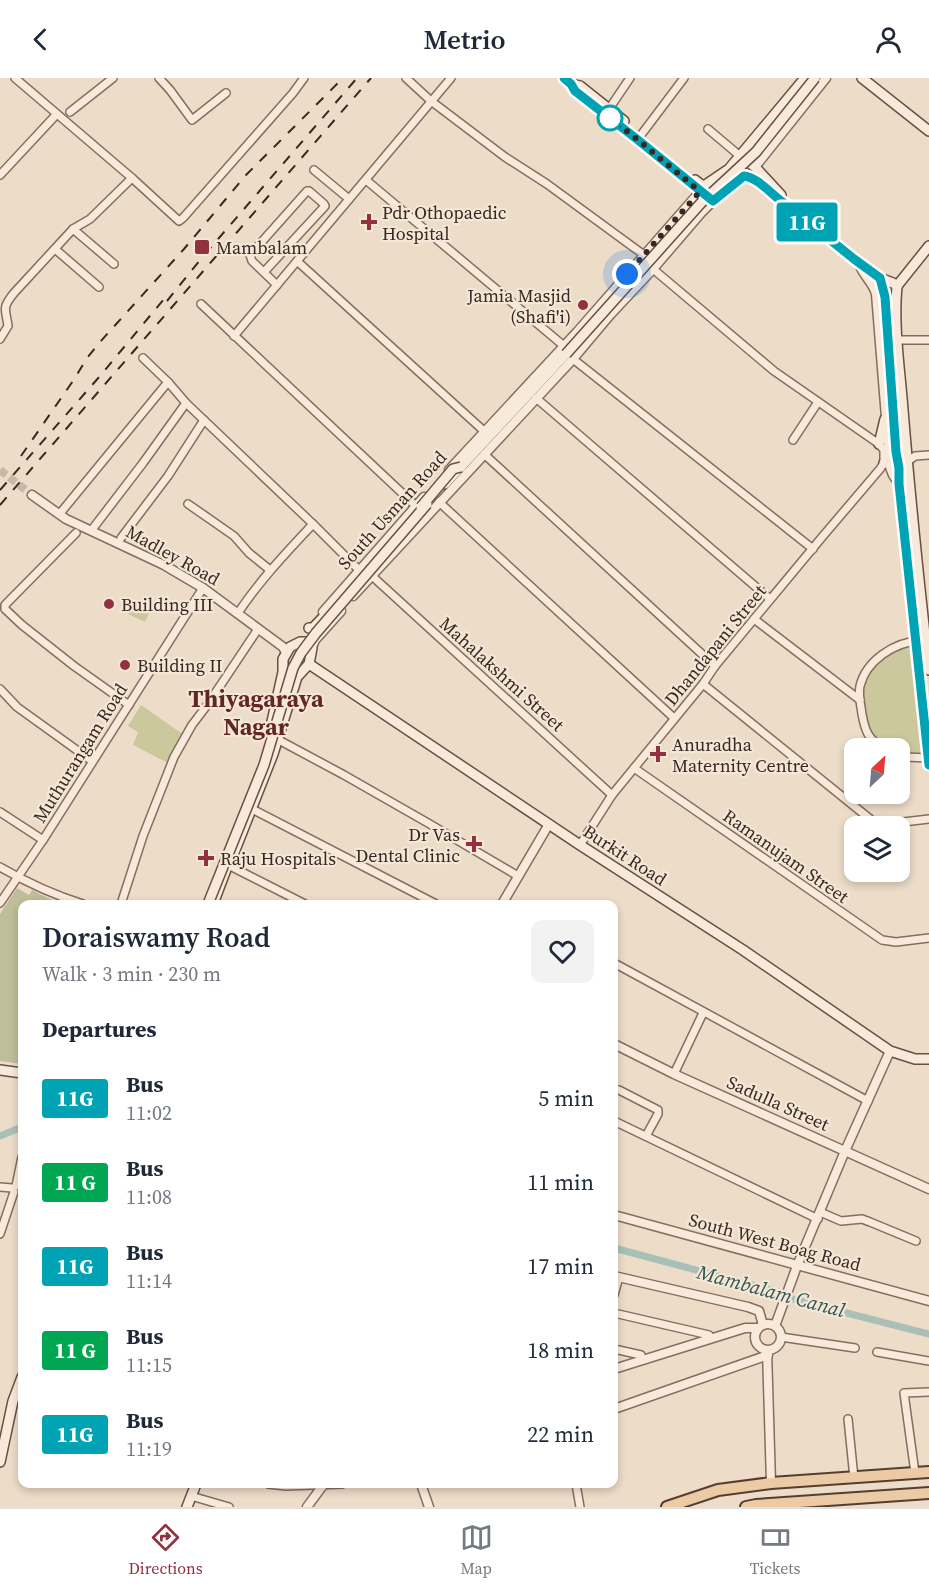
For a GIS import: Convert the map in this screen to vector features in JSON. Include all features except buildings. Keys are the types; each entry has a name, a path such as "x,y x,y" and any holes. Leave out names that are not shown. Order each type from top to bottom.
{"main road":[{"path":"568,81 575,91 704,186 729,169 805,78"},
{"path":"309,628 313,628 332,608 453,470 461,467 568,353 701,202 756,152 815,78"},
{"path":"862,78 929,131"},
{"path":"568,81 579,86 609,109 713,201 744,176 753,178 859,263 880,278 897,286"},
{"path":"740,156 755,167 787,205"},
{"path":"929,246 897,286 895,298 898,340 892,465 927,640 929,670"},
{"path":"880,278 885,297 896,452 892,465 899,484 929,766"},
{"path":"495,442 496,437 573,353 576,344"},
{"path":"879,444 885,419"},
{"name":"South Usman Road","path":"208,900 264,765 286,686 297,661 316,633 461,467"},
{"path":"215,900 252,809 273,738 283,672 282,663 290,647 303,641 312,648"},
{"name":"South Usman Road","path":"309,664 312,648"},
{"path":"208,900 248,794 297,677 309,664"},
{"name":"Burkit Road","path":"309,664 580,845 743,950 890,1051 910,1056 916,1054 929,1057"},
{"path":"283,672 297,677"},
{"path":"0,1070 18,1072"},
{"path":"0,1462 18,1388"},
{"path":"667,1507 718,1490 771,1483 929,1472"},
{"path":"187,1507 194,1488"},
{"path":"746,1507 929,1493"}],"street":[{"path":"15,78 179,221 304,78"},
{"path":"70,112 113,78"},
{"path":"159,78 192,120 226,93"},
{"path":"406,78 431,101 505,157 547,184 644,255 653,269 774,371 879,444 892,465"},
{"path":"234,336 451,78"},
{"path":"609,109 630,78"},
{"path":"640,137 684,78"},
{"path":"755,167 826,78"},
{"path":"0,175 55,116"},
{"path":"708,129 740,156"},
{"path":"314,170 349,199"},
{"path":"0,339 8,326 4,311 8,300 73,229 90,219 132,178"},
{"path":"366,180 568,353 813,549"},
{"name":"South Usman Road","path":"312,648 315,640 372,576 536,398 644,255 697,195 697,189"},
{"path":"264,272 324,206 309,191 251,254 250,259 277,285"},
{"name":"South Usman Road","path":"303,641 309,628 416,506 485,432 610,315 713,201"},
{"path":"73,229 114,264"},
{"path":"56,249 99,287"},
{"path":"297,261 485,432"},
{"path":"859,263 876,294 885,419 892,465"},
{"path":"201,304 427,516"},
{"path":"898,340 929,340"},
{"path":"143,358 186,403 314,524 360,571"},
{"path":"64,515 168,382"},
{"path":"536,398 770,600"},
{"path":"793,440 818,402"},
{"path":"94,527 143,464 186,403"},
{"path":"120,538 168,476 204,420"},
{"path":"484,454 715,666"},
{"path":"892,465 915,456 929,455"},
{"name":"Dhandapani Street","path":"580,845 612,795 703,684 715,666 813,549 892,465"},
{"name":"Madley Road","path":"32,495 64,515 164,565 203,588 283,647 286,653"},
{"path":"439,502 674,718"},
{"path":"188,504 234,536 249,553 270,570"},
{"path":"238,613 270,570 314,524"},
{"path":"76,533 5,604 5,609 74,666 129,705"},
{"name":"Mahalakshmi Street","path":"372,576 612,795"},
{"name":"Muthurangam Road","path":"0,903 203,588"},
{"path":"754,619 860,700"},
{"path":"122,900 143,836 174,757 192,725 258,629"},
{"path":"872,738 865,732 860,700 860,686 869,668 879,656 901,645 927,640"},
{"path":"703,684 875,823 886,824 929,819"},
{"path":"0,689 17,707 92,761"},
{"path":"273,738 428,823 518,876"},
{"path":"910,757 929,758"},
{"name":"Ramanujam Street","path":"634,768 882,940 896,942 929,939"},
{"path":"252,809 428,900"},
{"path":"0,812 42,840"},
{"path":"504,900 549,824"},
{"path":"228,865 297,900"},
{"path":"0,867 70,900"},
{"path":"618,965 868,1101"},
{"path":"675,1074 703,1013"},
{"name":"Sadulla Street","path":"618,1046 929,1189"},
{"path":"775,1326 797,1266 845,1151 890,1051"},
{"path":"619,1090 658,1110 646,1136"},
{"path":"618,1123 819,1215 841,1221 870,1222 916,1241"},
{"path":"0,1187 17,1189 0,1234"},
{"name":"South West Boag Road","path":"618,1216 929,1301"},
{"path":"618,1277 759,1311 760,1327 755,1336 759,1347 767,1353"},
{"path":"618,1313 709,1335 711,1338"},
{"path":"618,1369 745,1328 760,1327 766,1324 775,1326 780,1330 782,1337 779,1345 767,1353 618,1407"},
{"path":"782,1337 855,1348"},
{"path":"618,1350 641,1355 643,1360"},
{"path":"876,1352 929,1361"},
{"path":"767,1353 771,1483"},
{"path":"915,1473 904,1393 929,1392"},
{"path":"848,1419 854,1478"},
{"path":"307,1507 321,1488"},
{"path":"422,1488 429,1507"},
{"path":"577,1488 580,1507"},
{"path":"191,1496 229,1507"}],"shaded area":[{"path":"134,601 151,609 145,622 128,614"},
{"path":"914,643 928,754 920,756 910,754 910,738 873,738 866,731 861,687 869,670 879,658"},
{"path":"141,705 184,735 168,763 133,745 138,732 128,726"}],"green space":[{"path":"17,888 29,895 32,890 52,900 18,900 18,1063 0,1061 0,914"}],"waterway":[{"name":"Mambalam Canal","path":"0,1136 18,1129"},
{"name":"Mambalam Canal","path":"618,1249 778,1292 792,1299 929,1334"}],"tunnel":[{"path":"0,470 32,495"}],"railway":[{"path":"21,456 100,342 184,249 246,175 343,78"},
{"path":"167,301 357,78"},
{"path":"0,505 371,78"},
{"path":"0,490 169,293"}],"bus line":[{"name":"11G","path":"564,78 575,91 713,201 740,178 744,176 753,178 880,278 885,297 899,484 929,765"}],"place":[{"name":"Pdr Othopaedic Hospital","path":"369,222"},
{"name":"Mambalam","path":"202,247"},
{"name":"Jamia Masjid (Shafi'i)","path":"583,305"},
{"name":"Building III","path":"109,604"},
{"name":"Building II","path":"125,665"},
{"name":"Anuradha Maternity Centre","path":"658,754"},
{"name":"Dr Vas Dental Clinic","path":"474,844"},
{"name":"Raju Hospitals","path":"206,858"}],"district":[{"name":"Thiyagaraya Nagar","path":"256,712"}],"route":[{"path":"610,118 698,191 697,195 627,274"}]}
